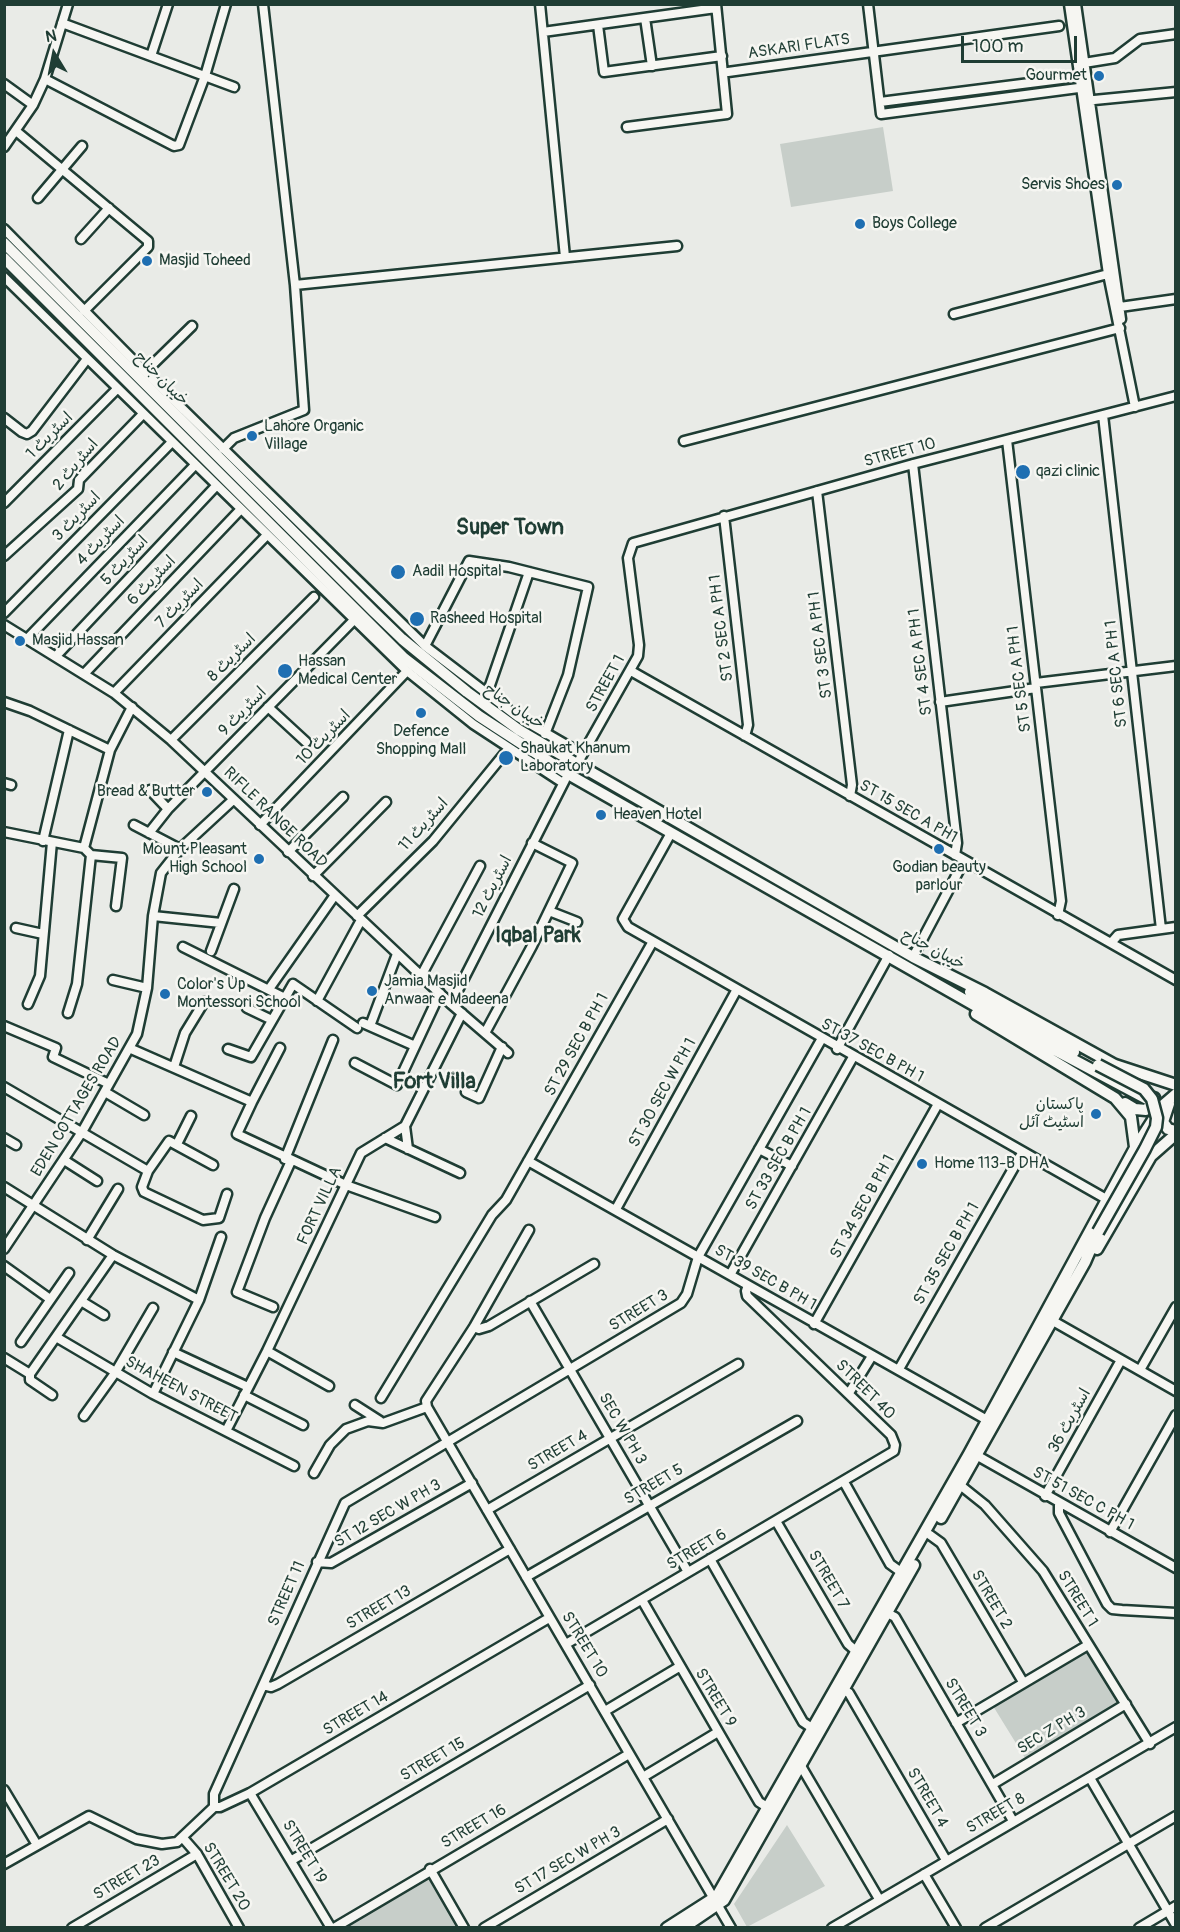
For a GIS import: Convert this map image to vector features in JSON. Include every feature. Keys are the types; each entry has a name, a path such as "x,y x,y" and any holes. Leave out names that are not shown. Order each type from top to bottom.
{"main road":[{"name":"خیبان جناح","path":"4,243 402,639 475,699 519,730 580,759 913,957 950,984 985,993 1115,1065 1176,1085"},
{"name":"خیبان جناح","path":"4,258 404,658 479,716 566,778 671,833 889,955 950,984 1149,1100"},
{"path":"683,1928 716,1903 801,1766 1053,1321 1085,1262 1098,1232 1156,1127 1157,1118 1152,1099 1144,1089 950,984"},
{"path":"950,984 966,1008 1134,1109 1148,1108 1154,1102 1145,1086 1115,1065"},
{"path":"1085,1262 1097,1249 1151,1156 1176,1133 1168,1129 1164,1122 1172,1096"},
{"path":"667,1928 716,1903 767,1807 987,1420 1135,1148 1172,1096"},
{"path":"1115,1098 1131,1117 1135,1148"}],"street":[{"path":"4,147 33,105 45,79 68,4"},
{"path":"151,56 168,4"},
{"path":"45,79 174,146 179,146 205,76 226,4"},
{"path":"223,448 234,438 304,410 295,285 263,4"},
{"path":"540,4 566,257"},
{"name":"ASKARI FLATS","path":"868,4 881,114 979,101"},
{"path":"1069,4 1083,76 1120,307 1120,328 1135,407"},
{"path":"1076,4 1084,63 1083,76"},
{"path":"543,32 716,6 727,114 627,127"},
{"path":"645,18 652,66"},
{"path":"63,23 234,87"},
{"path":"598,25 604,72 722,56"},
{"name":"ASKARI FLATS","path":"728,72 1059,26"},
{"path":"1084,63 1115,58 1140,39 1176,34"},
{"path":"880,102 1083,76"},
{"path":"4,84 33,105"},
{"path":"977,90 979,101 1084,87"},
{"path":"1086,100 1176,92"},
{"path":"1086,100 1108,274 1117,323 1120,328"},
{"path":"16,131 149,244 84,311"},
{"path":"38,198 82,146"},
{"path":"81,239 109,208"},
{"path":"4,229 145,372 425,646 487,694 580,759"},
{"path":"295,285 676,246"},
{"path":"954,314 1108,274"},
{"path":"4,277 353,621 407,671 473,724 509,748 566,778"},
{"path":"1120,307 1176,299"},
{"path":"145,372 192,326"},
{"path":"684,441 1120,328"},
{"path":"4,418 22,432 27,434 32,431 87,358"},
{"name":"اسٹریٹ 1","path":"4,503 117,389"},
{"name":"STREET 10","path":"633,543 913,464 1176,396"},
{"name":"اسٹریٹ 2","path":"4,556 78,489 79,480 142,414"},
{"name":"ST 6 SEC A PH 1","path":"1103,415 1161,929"},
{"name":"ST 5 SEC A PH 1","path":"1007,440 1061,901 1059,915"},
{"name":"اسٹریٹ 3","path":"4,613 172,442"},
{"name":"ST 4 SEC A PH 1","path":"913,464 957,843 955,855"},
{"name":"اسٹریٹ 4","path":"28,639 195,465"},
{"name":"اسٹریٹ 5","path":"56,656 216,486"},
{"name":"ST 3 SEC A PH 1","path":"818,491 852,785 850,796"},
{"name":"اسٹریٹ 6","path":"84,674 241,509"},
{"name":"ST 2 SEC A PH 1","path":"724,516 748,725 745,736"},
{"name":"اسٹریٹ 7","path":"114,693 267,535"},
{"name":"STREET 1","path":"580,759 631,671 639,651 628,558 628,550 633,543"},
{"path":"425,646 469,561 529,572 588,587 568,675 544,734"},
{"path":"487,694 529,572"},
{"name":"اسٹریٹ 8","path":"171,740 314,597"},
{"name":"اسٹریٹ 9","path":"149,833 168,809 353,621"},
{"name":"RIFLE RANGE ROAD","path":"4,624 132,706 451,1004 505,1050 479,1098 466,1092"},
{"path":"940,702 1176,666"},
{"name":"اسٹریٹ 10","path":"260,825 407,671"},
{"name":"ST 15 SEC A PH1","path":"631,671 1176,980"},
{"path":"4,702 30,711 110,750"},
{"path":"84,848 110,750 132,706"},
{"path":"268,707 306,742"},
{"path":"28,1004 40,976 48,842 69,730"},
{"name":"اسٹریٹ 11","path":"317,1001 359,918 433,841 509,748"},
{"name":"اسٹریٹ 12","path":"451,1004 566,778"},
{"path":"150,790 168,809"},
{"path":"288,852 343,797"},
{"name":"EDEN COTTAGES ROAD","path":"35,1206 82,1132 137,1034 147,988 153,916 161,873 180,849 233,800"},
{"path":"313,876 386,802"},
{"path":"134,825 180,849"},
{"path":"4,832 84,848 91,855 122,858 116,906"},
{"name":"ST 37 SEC B PH 1","path":"671,833 623,919 623,924 821,1040 1108,1200"},
{"path":"484,1033 572,864 532,843"},
{"path":"68,1014 77,984 91,855"},
{"path":"913,957 964,861"},
{"path":"421,976 480,866"},
{"path":"211,951 234,889"},
{"path":"269,989 335,895"},
{"path":"549,911 577,922"},
{"path":"153,916 221,923"},
{"path":"1111,943 1118,935 1176,927"},
{"path":"16,928 43,934"},
{"name":"ST 29 SEC B PH 1","path":"381,1398 492,1215 506,1200 652,943"},
{"path":"183,947 285,998"},
{"path":"363,1026 397,954"},
{"path":"837,1049 889,955"},
{"path":"113,980 147,988"},
{"path":"228,1049 251,1057 293,984 317,1001 363,1026 415,1046"},
{"name":"ST 30 SEC W PH 1","path":"616,1209 736,991"},
{"path":"355,1063 397,1085 440,993"},
{"path":"174,1067 185,1033 204,1002"},
{"path":"247,1008 272,1020"},
{"path":"408,1149 405,1126 462,1013"},
{"path":"4,1026 56,1048 53,1058 107,1088 144,1115"},
{"path":"273,1307 237,1292 333,1040"},
{"name":"STREET 3","path":"447,1442 678,1306 687,1294 698,1257 821,1040"},
{"path":"129,1048 252,1102"},
{"path":"280,1048 237,1134 288,1160 346,1185 435,1218"},
{"name":"ST 33 SEC B PH 1","path":"730,1275 853,1057"},
{"path":"6,1092 82,1132 148,1171"},
{"name":"ST 34 SEC B PH 1","path":"814,1324 938,1104"},
{"path":"177,1144 191,1116"},
{"name":"FORT VILLA","path":"226,1431 267,1352 361,1153 405,1126"},
{"path":"4,1138 16,1145"},
{"path":"385,1138 460,1173"},
{"path":"213,1165 169,1141 148,1171 142,1187 144,1192 203,1220 219,1218 228,1194"},
{"path":"759,1149 792,1166"},
{"name":"ST 35 SEC B PH 1","path":"899,1369 1022,1153"},
{"path":"64,1160 97,1181"},
{"name":"ST 39 SEC B PH 1","path":"528,1161 987,1420"},
{"path":"4,1187 113,1256 199,1300"},
{"path":"87,1240 118,1189"},
{"path":"4,1249 35,1206"},
{"path":"314,1473 330,1445 346,1429 368,1421 383,1423 427,1407 426,1401 474,1326 529,1230"},
{"path":"153,1394 199,1300 221,1237"},
{"path":"52,1395 30,1380 30,1374 113,1256"},
{"path":"474,1326 479,1329 489,1326 594,1264"},
{"path":"4,1266 50,1299"},
{"path":"21,1342 69,1273"},
{"name":"STREET 40","path":"748,1285 746,1292 754,1304 891,1435 895,1445 891,1454 844,1482"},
{"path":"81,1301 104,1315"},
{"name":"SEC W PH 3","path":"530,1301 688,1572"},
{"path":"1140,1370 1176,1307"},
{"path":"84,1416 115,1373 153,1308"},
{"path":"1053,1321 1176,1391"},
{"name":"SHAHEEN STREET","path":"56,1337 153,1394 294,1466"},
{"path":"173,1352 303,1425"},
{"path":"267,1352 329,1386"},
{"path":"849,1393 872,1356"},
{"path":"4,1358 30,1374"},
{"name":"اسٹریٹ 36","path":"1045,1496 1121,1360"},
{"name":"STREET 4","path":"487,1510 738,1364"},
{"path":"355,1405 383,1423"},
{"name":"STREET 10","path":"427,1407 731,1928"},
{"path":"1110,1532 1176,1416"},
{"name":"STREET 5","path":"526,1577 797,1421"},
{"name":"STREET 11","path":"214,1807 214,1794 345,1503 447,1442"},
{"name":"ST 51 SEC C PH 1","path":"976,1455 1059,1505 1176,1568"},
{"path":"844,1482 890,1564 901,1572"},
{"name":"STREET 6","path":"566,1644 844,1482"},
{"name":"ST 12 SEC W PH 3","path":"317,1562 331,1563 472,1483"},
{"name":"STREET 1","path":"960,1485 985,1505 1043,1570 1150,1744"},
{"path":"1059,1505 1059,1513 1107,1604 1112,1608 1122,1610 1176,1613"},
{"name":"STREET 7","path":"776,1521 848,1644 856,1651"},
{"name":"STREET 2","path":"930,1535 941,1543 1023,1682"},
{"name":"STREET 13","path":"263,1685 271,1687 278,1684 510,1549"},
{"path":"710,1559 804,1722 812,1728"},
{"name":"STREET 9","path":"642,1600 759,1802 767,1807"},
{"name":"STREET 3","path":"887,1613 895,1617 1013,1821"},
{"name":"STREET 14","path":"183,1838 214,1807 220,1807 250,1793 549,1618"},
{"path":"956,1723 1088,1645"},
{"path":"605,1711 679,1666"},
{"name":"STREET 15","path":"292,1860 590,1685"},
{"name":"STREET 4","path":"844,1690 849,1693 946,1860"},
{"name":"SEC Z PH 3","path":"993,1784 1126,1704"},
{"name":"STREET 8","path":"832,1928 1176,1727"},
{"path":"643,1778 718,1732"},
{"name":"STREET 16","path":"332,1928 629,1754"},
{"path":"801,1766 879,1899"},
{"path":"1090,1778 1128,1844 1172,1908 1176,1924"},
{"path":"4,1790 37,1845 4,1864"},
{"name":"STREET 19","path":"250,1793 332,1928"},
{"name":"STREET 20","path":"37,1845 89,1816 144,1841 172,1844 183,1838 197,1854 239,1928"},
{"path":"985,1928 1176,1816"},
{"name":"ST 17 SEC W PH 3","path":"484,1928 668,1820"},
{"name":"STREET 23","path":"72,1928 197,1854"},
{"path":"430,1869 464,1928"},
{"path":"924,1874 956,1928"},
{"path":"1139,1928 1172,1908"}],"shaded area":[{"path":"883,127 893,191 791,207 780,144"},
{"path":"1086,1652 1120,1706 1027,1761 993,1706"},
{"path":"787,1825 825,1886 747,1927 734,1904"},
{"path":"428,1878 457,1927 344,1927"}],"place":[{"name":"Gourmet","path":"1099,76"},
{"name":"Servis Shoes","path":"1117,185"},
{"name":"Boys College","path":"860,224"},
{"name":"Masjid Toheed","path":"147,261"},
{"name":"Lahore Organic Village","path":"252,436"},
{"name":"qazi clinic","path":"1023,472"},
{"name":"Aadil Hospital","path":"398,572"},
{"name":"Rasheed Hospital","path":"417,619"},
{"name":"Masjid Hassan","path":"20,641"},
{"name":"Hassan Medical Center","path":"285,671"},
{"name":"Defence Shopping Mall","path":"421,713"},
{"name":"Shaukat Khanum Laboratory","path":"506,758"},
{"name":"Bread & Butter","path":"207,792"},
{"name":"Heaven Hotel","path":"601,815"},
{"name":"Godian beauty parlour","path":"939,849"},
{"name":"Mount Pleasant High School","path":"259,859"},
{"name":"Jamia Masjid Anwaar e Madeena","path":"372,991"},
{"name":"Color's Up Montessori School","path":"165,994"},
{"name":"پاکستان اسٹیٹ آئل","path":"1096,1114"},
{"name":"Home 113-B DHA","path":"922,1164"}],"district":[{"name":"Super Town","path":"510,528"},
{"name":"Iqbal Park","path":"538,936"},
{"name":"Fort Villa","path":"434,1082"}]}
